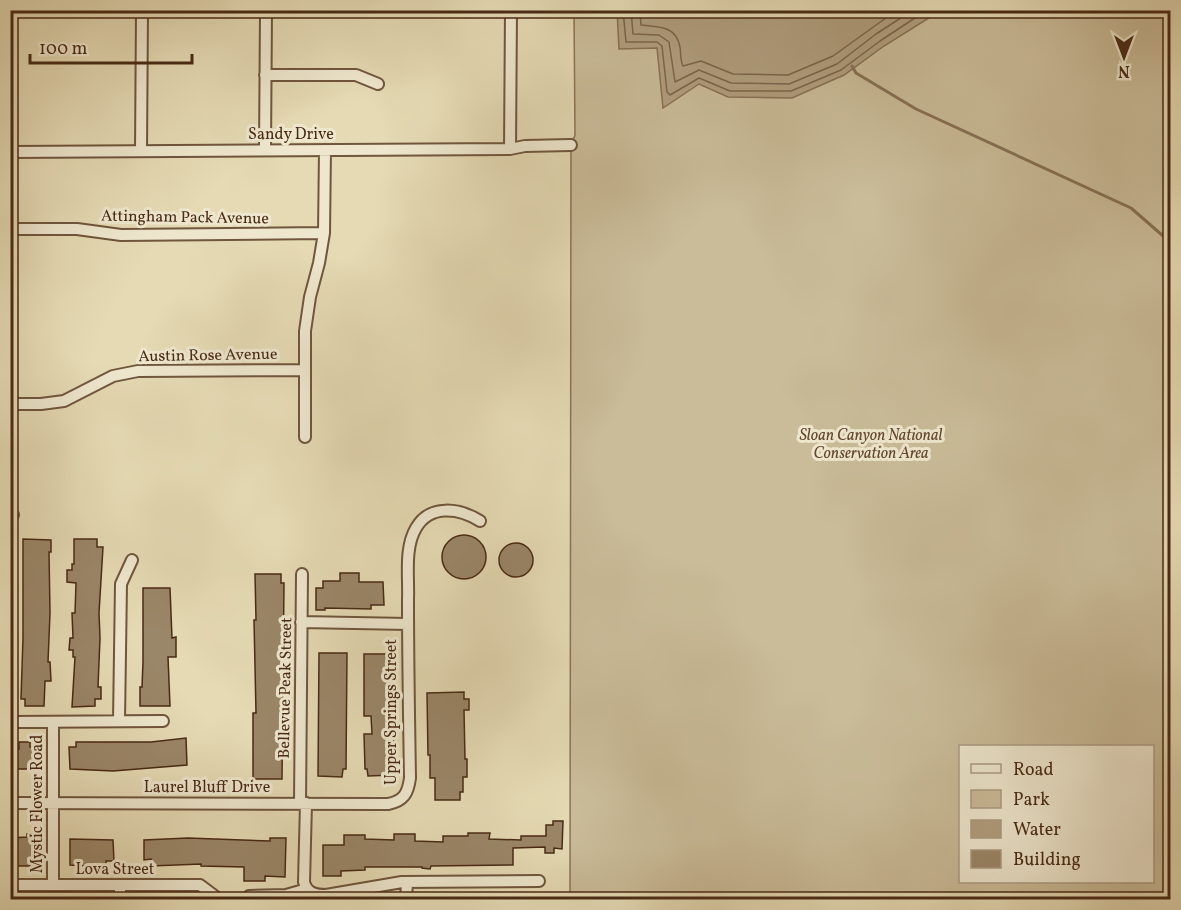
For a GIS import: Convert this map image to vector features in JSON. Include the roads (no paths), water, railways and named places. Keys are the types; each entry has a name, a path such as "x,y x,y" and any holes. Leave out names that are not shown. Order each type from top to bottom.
{"street":[{"path":"141,151 142,10"},
{"path":"265,150 266,10"},
{"path":"510,149 511,10"},
{"path":"265,75 356,75 378,84"},
{"name":"Sandy Drive","path":"10,152 510,149 525,146 572,145"},
{"path":"305,437 306,318 324,233 326,150"},
{"name":"Attingham Pack Avenue","path":"10,229 76,229 121,235 324,233"},
{"name":"Austin Rose Avenue","path":"10,404 64,401 113,376 138,370 304,370"},
{"name":"Upper Springs Street","path":"402,799 407,793 410,778 409,551 415,529 422,519 433,513 447,510 470,515 480,521"},
{"path":"119,721 121,584 132,560"},
{"name":"Bellevue Peak Street","path":"302,574 305,860 303,878 308,889"},
{"path":"301,622 408,624"},
{"path":"10,722 163,721"},
{"name":"Mystic Flower Road","path":"53,722 53,885"},
{"name":"Laurel Bluff Drive","path":"10,803 388,804 402,799"},
{"path":"249,896 286,895 308,889 314,894 326,895 407,882 539,881"},
{"path":"406,900 407,882"},
{"name":"Lova Street","path":"10,885 200,885 216,897"},
{"path":"120,885 120,900"}],"water":[{"path":"617,10 940,11 884,46 844,75 792,98 728,97 699,84 663,108 657,48 619,49"}],"waterway":[{"path":"852,66 856,73 916,109 1131,208 1170,242"}],"park label":[{"name":"Sloan Canyon National Conservation Area","path":"871,445"}]}
